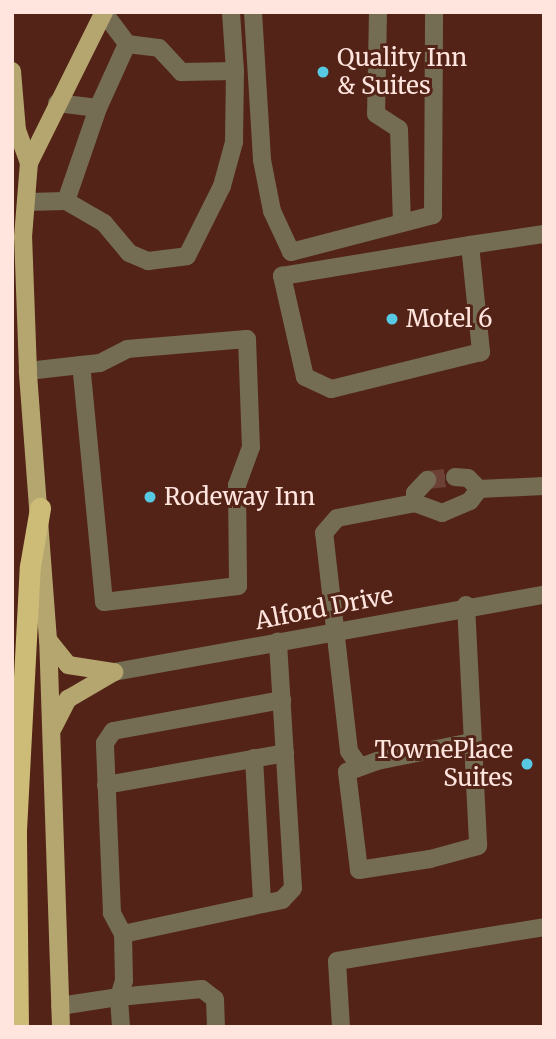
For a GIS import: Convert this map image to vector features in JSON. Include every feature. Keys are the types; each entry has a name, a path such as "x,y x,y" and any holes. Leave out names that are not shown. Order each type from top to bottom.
{"highway":[{"path":"18,1027 16,830 30,566 40,508"}],"main road":[{"path":"61,1027 48,640 28,371 26,202 29,163 104,12"},
{"path":"12,71 17,130 29,163"},
{"path":"48,640 68,665 114,672"},
{"path":"52,731 68,699 114,672"}],"street":[{"path":"104,12 127,44 159,48 181,72 235,71"},
{"path":"26,202 66,201 104,223 129,253 148,261 187,256 222,186 234,142 235,71 231,12"},
{"path":"253,12 262,160 272,211 291,252 433,215 434,12"},
{"path":"378,12 376,114 399,129 402,223"},
{"path":"66,201 98,108 127,44"},
{"path":"57,103 98,108"},
{"path":"470,245 481,352 331,389 305,377 282,276 470,245 544,234"},
{"path":"28,371 81,365 100,363 127,349 247,338 251,447 237,485 238,586 104,602 81,365"},
{"path":"455,477 468,478 479,489 544,486"},
{"path":"415,503 415,493 427,480"},
{"path":"360,767 349,751 333,631 324,533 337,518 415,503 442,513 470,501 479,489"},
{"name":"Alford Drive","path":"114,672 466,605 544,595"},
{"path":"466,605 478,846 430,859 359,870 346,772 471,742"},
{"path":"123,934 282,900 293,888 278,641"},
{"path":"121,1027 118,997 124,981 123,934 111,914 105,743 113,731 282,701"},
{"path":"106,785 285,753"},
{"path":"254,758 262,903"},
{"path":"341,1027 337,961 544,927"},
{"path":"60,1006 202,989 215,999 216,1027"}],"tunnel":[{"path":"427,480 455,477"}],"place":[{"name":"Quality Inn & Suites","path":"323,72"},
{"name":"Motel 6","path":"392,319"},
{"name":"Rodeway Inn","path":"150,497"},
{"name":"TownePlace Suites","path":"527,764"}]}
